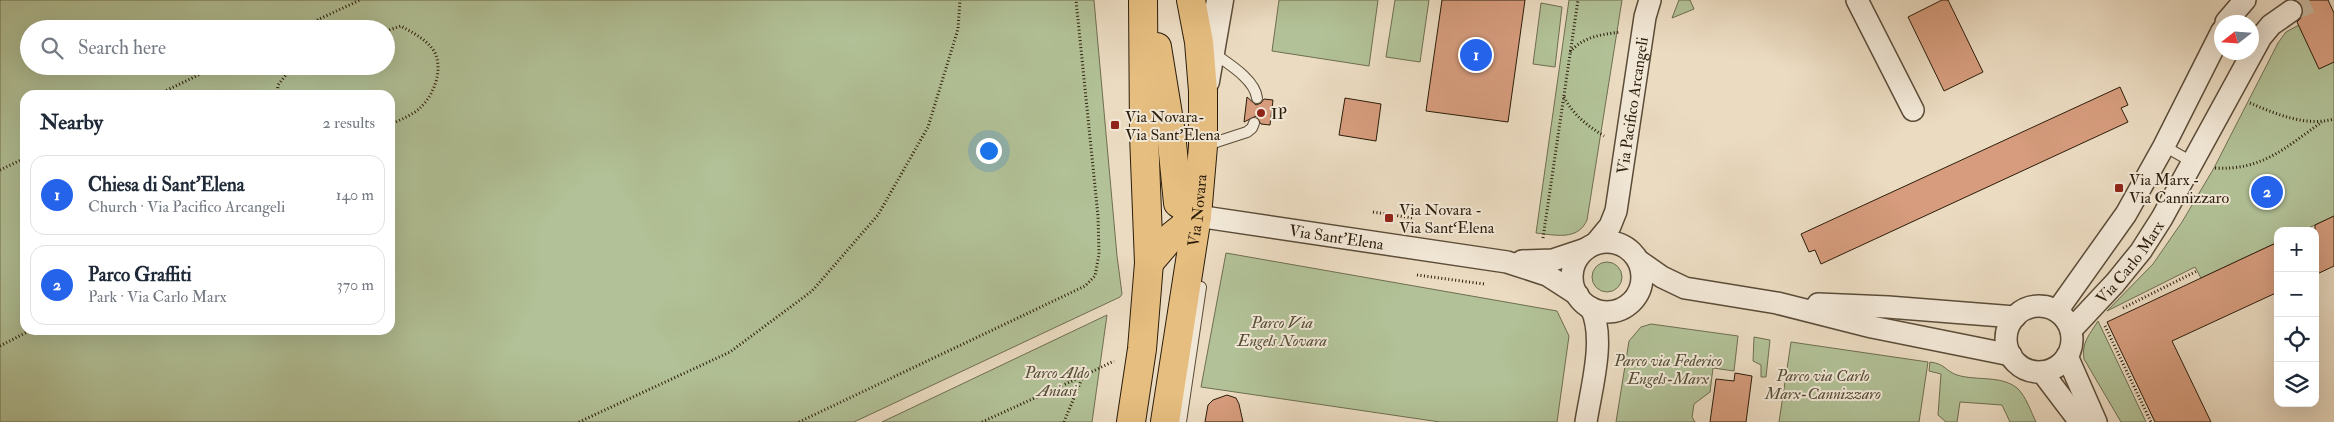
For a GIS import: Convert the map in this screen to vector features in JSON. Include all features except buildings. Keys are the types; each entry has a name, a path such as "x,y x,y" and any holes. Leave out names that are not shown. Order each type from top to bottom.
{"main road":[{"path":"1130,422 1143,340 1148,263 1144,135 1143,0"},
{"path":"1148,263 1172,236 1197,216 1178,203 1171,133 1149,0"},
{"name":"Via Novara","path":"1165,422 1197,216 1202,146 1206,47 1191,0"}],"street":[{"path":"1206,47 1220,0"},
{"name":"Via Pacifico Arcangeli","path":"1591,246 1610,226 1616,211 1645,17 1650,0"},
{"path":"1857,0 1913,110"},
{"path":"2232,15 2245,0"},
{"name":"Via Carlo Marx","path":"2071,330 2116,282 2140,251 2162,218 2261,37 2271,25 2291,11"},
{"name":"Via Carlo Marx","path":"2057,311 2126,214 2164,146 2214,48"},
{"name":"Via Pacifico Arcangeli","path":"1616,211 1620,233 1634,255"},
{"name":"Via Sant’Elena","path":"1197,216 1507,262 1547,275 1584,302"},
{"path":"1586,422 1597,342 1596,322 1572,280 1573,268 1578,258 1591,246 1607,241 1618,243 1662,277 1696,290"},
{"name":"Via Sant’Elena","path":"1507,262 1553,260 1591,246"},
{"path":"1584,302 1602,312 1614,312 1625,308 1634,300 1640,290 1643,279 1634,255"},
{"path":"1634,300 1667,291 1696,290 1777,303 1872,327 2011,355"},
{"path":"1777,303 1888,307 2015,317"},
{"path":"2035,306 2044,306 2057,311 2065,318 2071,330 2072,341 2067,356 2055,368 2042,372 2024,368 2011,355 2006,342 2007,334 2015,317 2026,309 2035,306"},
{"path":"2067,356 2096,422"},
{"path":"2042,372 2080,422"}],"lane":[{"path":"1206,47 1250,83 1256,91 1257,98"},
{"path":"1202,146 1247,132 1254,123"},
{"path":"2164,146 2192,162"},
{"path":"1180,422 1201,287"}],"path":[{"path":"317,20 360,0"},
{"path":"579,422 730,352 812,291 878,215 928,127 958,29 960,0"},
{"path":"799,422 1085,286 1095,276 1098,254 1098,216 1076,0"},
{"path":"1543,238 1578,0"},
{"path":"395,28 400,26 419,36 434,52 439,70 434,88 420,108 395,121"},
{"path":"1570,52 1590,37 1620,32"},
{"path":"168,90 199,75"},
{"path":"278,90 278,85 286,75"},
{"path":"1564,96 1573,112 1604,136"},
{"path":"2248,101 2287,117 2322,122"},
{"path":"2214,168 2230,169 2250,166 2270,157 2322,122 2334,119"},
{"path":"0,170 20,160"},
{"path":"1373,212 1412,218"},
{"path":"2120,310 2197,271"},
{"path":"1417,275 1484,284"},
{"path":"2102,319 2151,422"},
{"path":"0,346 21,335"},
{"path":"982,422 1117,360"},
{"path":"1064,422 1083,376"}],"green space":[{"path":"0,0 1094,0 1122,294 1120,297 854,422 0,422"},
{"path":"1279,0 1378,0 1369,66 1272,51"},
{"path":"1395,0 1429,0 1420,62 1386,57"},
{"path":"1569,0 1622,0 1587,220 1583,227 1572,234 1536,233"},
{"path":"1679,0 1690,0 1694,9 1672,18"},
{"path":"1541,3 1562,7 1555,67 1533,64"},
{"path":"2299,25 2334,62 2334,216 2311,227 2274,227 2274,244 2201,278 2195,267 2107,311 2153,264 2182,222 2214,168 2278,43 2286,32"},
{"name":"Parco Via Engels Novara","path":"1226,253 1557,311 1569,336 1557,422 1440,422 1201,387"},
{"path":"1607,262 1613,263 1621,271 1621,283 1613,291 1607,292 1601,291 1593,283 1592,277 1593,271 1601,263"},
{"name":"Parco Aldo Aniasi","path":"1107,315 1092,422 882,422"},
{"path":"2098,321 2146,422 2121,422 2084,359 2085,343"},
{"name":"Parco via Federico Engels-Marx","path":"1651,324 1738,336 1734,371 1713,368 1710,392 1694,404 1692,417 1695,422 1616,422 1629,341 1641,327"},
{"path":"1754,337 1770,340 1766,377 1761,377 1761,365 1753,361"},
{"name":"Parco via Carlo Marx-Cannizzaro","path":"1791,342 1928,362 1919,422 1779,422"},
{"path":"1930,362 1939,364 1950,372 1964,377 2004,381 2011,384 2023,395 2036,422 2010,422 2002,405 1960,402 1957,422 1946,422 1938,415 1941,374 1929,371"}],"tunnel":[{"path":"2291,11 2316,0"}],"place":[{"name":"Chiesa di Sant'Elena","path":"1476,55"},
{"name":"IP","path":"1261,113"},
{"name":"Via Novara- Via Sant'Elena","path":"1115,125"},
{"name":"Via Marx - Via Cannizzaro","path":"2119,188"},
{"name":"Parco Graffiti","path":"2267,192"},
{"name":"Via Novara - Via Sant‘Elena","path":"1389,218"}]}
